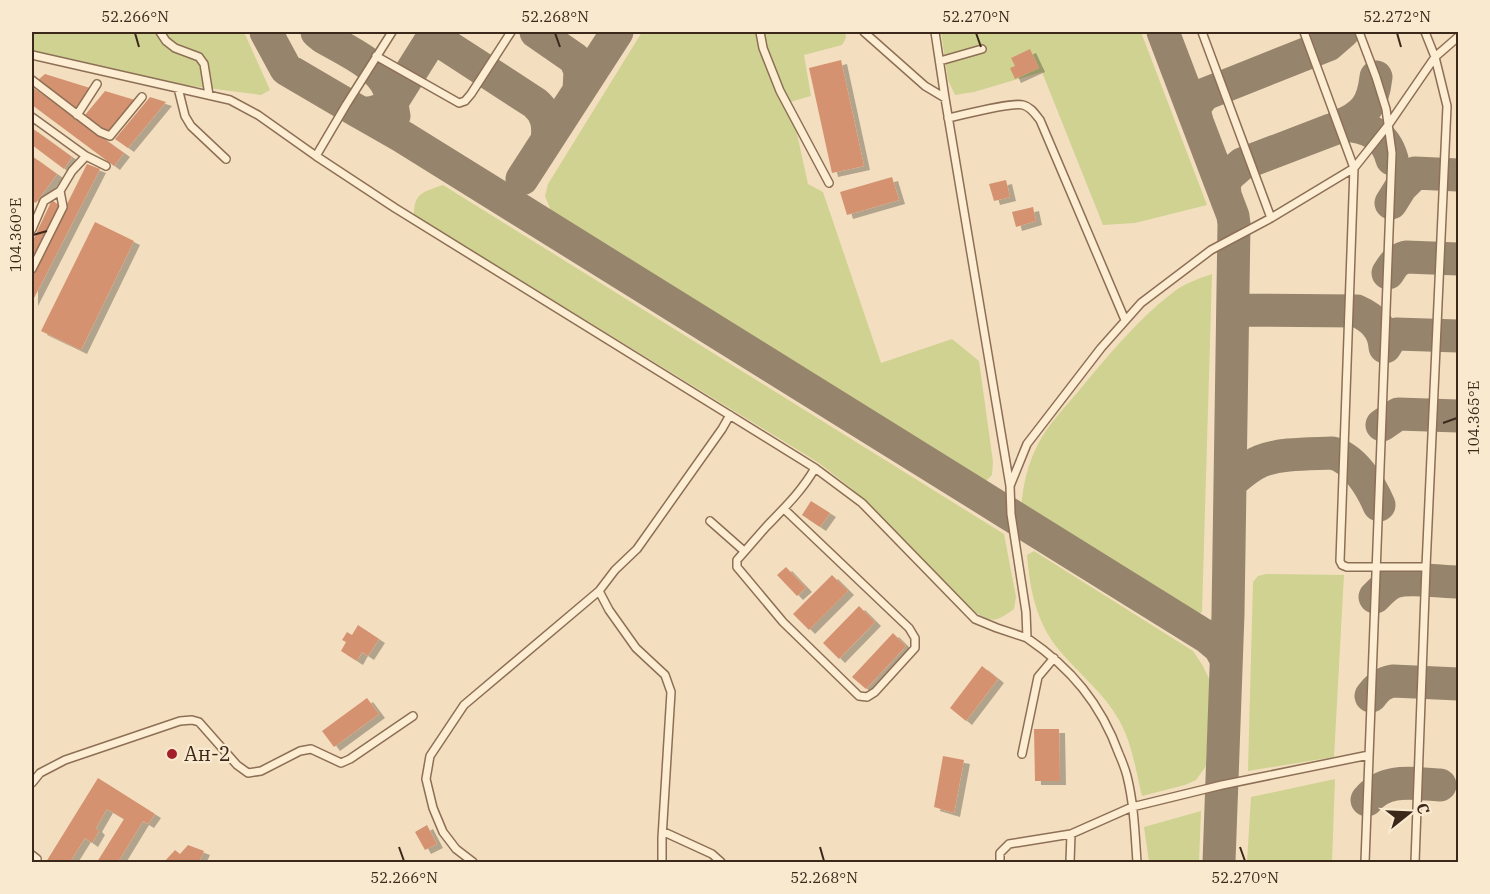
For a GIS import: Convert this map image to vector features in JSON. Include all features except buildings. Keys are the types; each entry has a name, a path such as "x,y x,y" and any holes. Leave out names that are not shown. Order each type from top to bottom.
{"lane":[{"path":"160,32 165,41 175,48 199,57 204,64 209,95"},
{"path":"316,156 392,32"},
{"path":"376,56 459,103 465,101 471,94 511,32"},
{"path":"760,32 763,48 780,91 829,183"},
{"path":"864,32 925,87 945,98"},
{"path":"935,32 1010,486 1011,514 1026,612 1026,638"},
{"path":"1202,32 1271,218"},
{"path":"1304,32 1354,168 1340,561 1347,567 1426,567"},
{"path":"1359,32 1377,77 1386,109 1392,159 1365,862"},
{"path":"1415,862 1446,106 1435,57 1425,32"},
{"path":"1010,486 1027,444 1101,348 1141,303 1211,250 1271,218 1354,168 1389,124 1435,57 1458,37"},
{"path":"940,61 982,49"},
{"path":"32,55 230,100 258,115 394,208 815,468 862,503 975,620 1026,638 1046,650 1095,703 1111,731 1127,775 1137,862"},
{"path":"32,80 100,132 110,136 142,97"},
{"path":"77,115 97,84"},
{"path":"178,88 185,116 191,126 226,159"},
{"path":"948,118 1010,105 1022,104 1032,109 1040,120 1125,320"},
{"path":"32,117 86,156 106,166"},
{"path":"32,229 44,201 60,191 72,171 86,156"},
{"path":"32,269 63,207 60,191"},
{"path":"32,209 35,211 32,220"},
{"path":"473,862 456,849 443,832 433,808 426,779 430,756 464,705 599,591 615,570 637,549 730,415"},
{"path":"784,509 909,628 915,638 915,648 875,692 867,697 859,696 783,622 737,567 737,560 744,551 784,509 815,468"},
{"path":"710,521 744,551"},
{"path":"599,591 609,610 636,648 665,675 671,692 662,862"},
{"path":"1022,754 1038,677 1054,658"},
{"path":"32,783 40,773 65,760 180,721 198,722 237,765 248,773 261,771 300,751 310,749 341,763 412,716"},
{"path":"1000,862 1000,853 1009,844 1071,834 1132,807 1222,785 1369,755"},
{"path":"663,832 712,854 721,862"},
{"path":"1070,862 1071,834"}],"green space":[{"path":"32,32 244,32 270,90 261,95 184,85 32,52"},
{"path":"642,32 845,32 846,38 842,45 804,55 811,96 790,102 808,184 823,192 881,363 952,339 979,361 993,462 992,475 983,484 553,216 545,196 548,184"},
{"path":"941,32 1141,32 1207,205 1135,223 1103,225 1042,72 974,92 955,95 948,80"},
{"path":"443,185 1004,534 1016,597 1014,609 995,620 975,612 852,489 819,463 414,215 418,197"},
{"path":"1212,274 1202,612 1196,616 1021,509 1024,484 1034,452 1056,417 1145,316 1180,287"},
{"path":"1034,551 1193,651 1210,681 1206,766 1196,780 1142,796 1130,748 1119,720 1099,692 1059,650 1040,617 1032,593 1027,555"},
{"path":"1266,574 1344,575 1334,757 1248,771 1253,582 1258,576"},
{"path":"1335,779 1332,862 1247,862 1251,797"},
{"path":"1201,811 1199,862 1149,862 1144,827"}],"taxiway":[{"path":"266,32 286,69 361,113 381,110 392,102 436,32"},
{"path":"317,32 360,58 378,72 389,89 394,116"},
{"path":"536,32 575,59 580,71 579,90"},
{"path":"522,179 617,32"},
{"path":"1163,32 1233,216 1234,224 1228,614 1219,862"},
{"path":"1197,121 1196,106 1205,94 1328,45 1343,32"},
{"path":"426,48 433,42 441,42 535,103 546,120 547,140"},
{"path":"1339,126 1355,118 1366,108 1373,95 1376,77"},
{"path":"361,113 1207,637 1220,648 1226,659"},
{"path":"1225,194 1224,185 1228,176 1242,164 1344,125 1374,133 1385,143 1392,159"},
{"path":"1391,203 1401,187 1415,173 1458,175"},
{"path":"1388,273 1395,263 1406,257 1458,259"},
{"path":"1233,322 1237,315 1245,310 1357,311 1377,325 1385,347"},
{"path":"1385,347 1396,334 1458,336"},
{"path":"1382,425 1398,414 1458,416"},
{"path":"1230,483 1252,465 1269,458 1296,454 1332,453 1354,466 1366,481 1379,505"},
{"path":"1375,597 1394,582 1416,580 1458,582"},
{"path":"1371,696 1380,686 1393,681 1458,684"},
{"path":"1367,800 1383,788 1392,785 1410,783 1440,785"}],"place":[{"name":"Ан-2","path":"172,754"}]}
